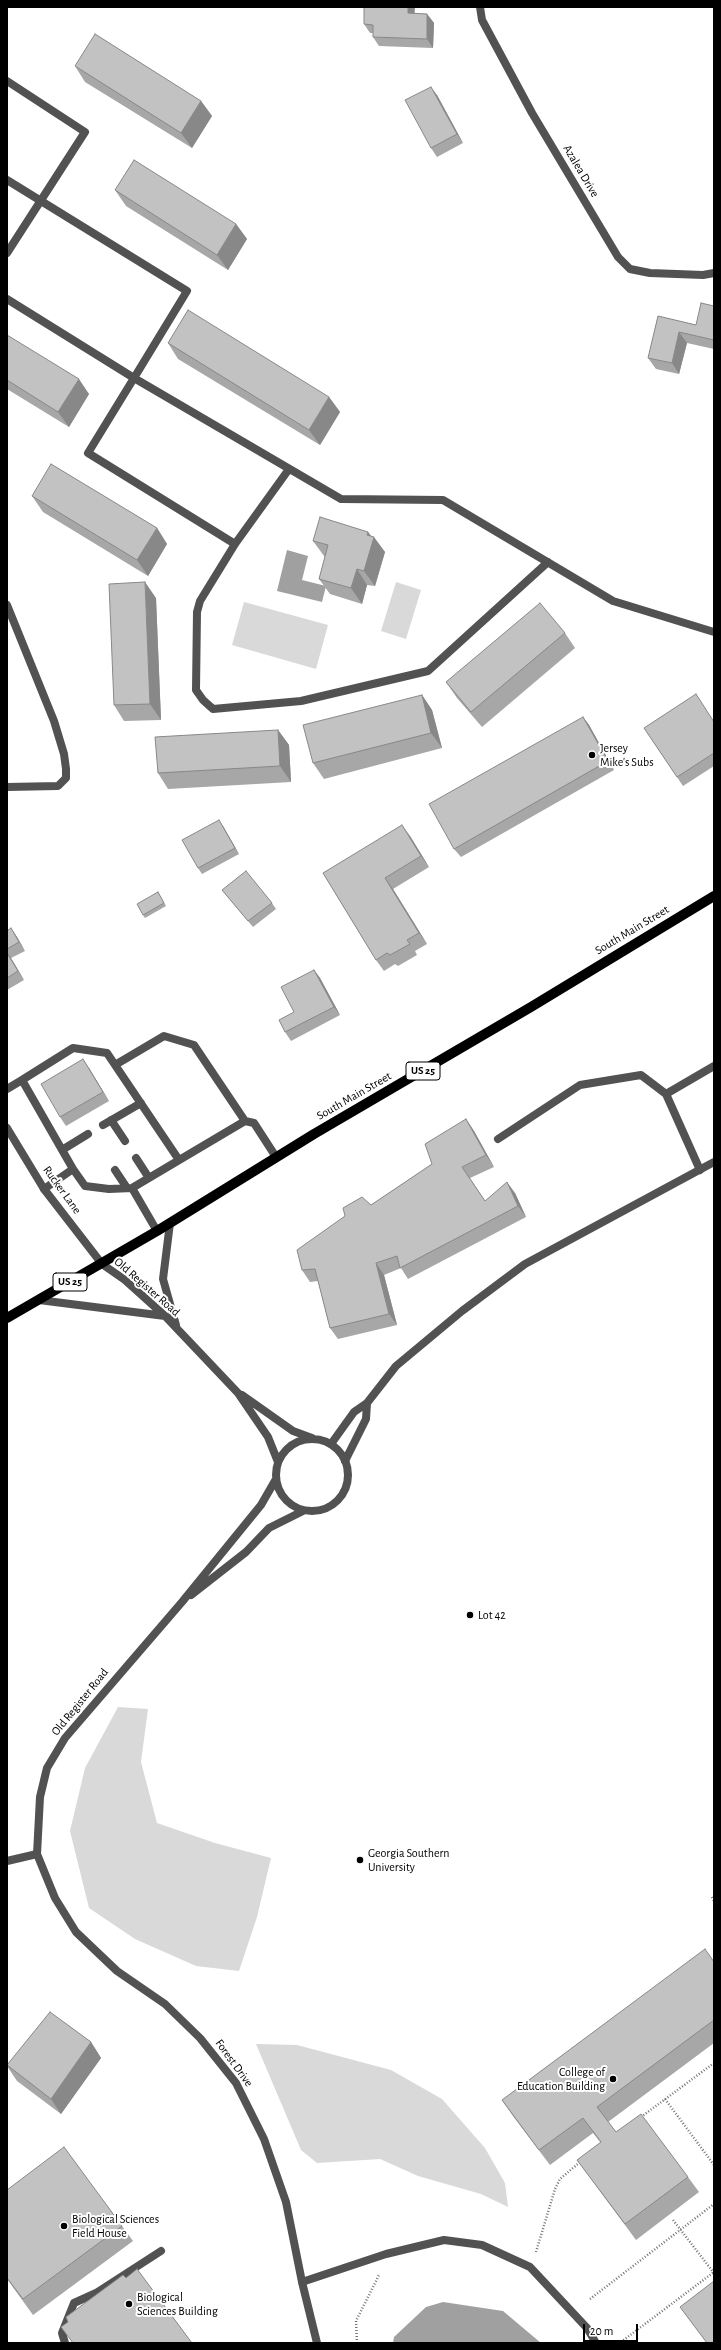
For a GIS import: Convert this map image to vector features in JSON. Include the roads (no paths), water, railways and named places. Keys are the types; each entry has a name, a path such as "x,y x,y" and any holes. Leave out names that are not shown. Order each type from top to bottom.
{"main road":[{"name":"South Main Street","path":"7,1318 102,1264 276,1157 714,896"}],"street":[{"name":"Azalea Drive","path":"480,7 482,20 532,113 618,257 630,269 650,273 703,275 714,273"},
{"path":"7,81 85,132 39,201 7,253"},
{"path":"7,180 187,291 88,453 235,544"},
{"path":"7,299 134,378 341,499 443,500 613,601 714,632"},
{"path":"289,469 235,544 200,601 197,612 196,690 203,700 213,709 301,701 428,671 548,562"},
{"path":"7,605 54,721 64,754 66,778 58,786 7,787"},
{"path":"115,1065 164,1036 194,1045 245,1121"},
{"path":"7,1089 73,1048 107,1053 179,1160"},
{"path":"666,1094 714,1066"},
{"path":"498,1139 580,1085 642,1075 666,1094 700,1170"},
{"path":"22,1080 62,1150 85,1186 130,1188 245,1121 254,1123 276,1157"},
{"path":"103,1125 141,1103"},
{"path":"112,1120 125,1141"},
{"name":"Rucker Lane","path":"7,1128 44,1189 102,1264"},
{"path":"62,1150 88,1134"},
{"path":"136,1158 149,1178"},
{"path":"331,1444 354,1412 367,1403 396,1366 462,1311 525,1264 714,1162"},
{"path":"44,1189 73,1168"},
{"path":"115,1170 130,1188 157,1231"},
{"name":"Old Register Road","path":"170,1223 163,1279 177,1328"},
{"name":"Old Register Road","path":"37,1854 40,1797 47,1768 61,1744 182,1602 261,1505 276,1479 278,1462 268,1437 238,1393 165,1316 125,1280 102,1264"},
{"path":"39,1300 165,1316"},
{"name":"Old Register Road","path":"182,1602 246,1552 269,1528 304,1511 323,1510 340,1499 348,1481 345,1461 340,1452 331,1444 293,1431 238,1393"},
{"path":"345,1461 366,1419 367,1403"},
{"path":"278,1462 284,1451 294,1444 305,1440 316,1439"},
{"name":"Old Register Road","path":"276,1479 284,1498 293,1506 304,1511"},
{"path":"7,1861 37,1854"},
{"name":"Forest Drive","path":"37,1854 55,1898 76,1932 117,1971 165,2004 200,2038 236,2084 264,2138 286,2202 302,2282 317,2343"},
{"path":"302,2282 386,2254 444,2240 482,2245 530,2267 587,2328 596,2343"},
{"path":"64,2343 62,2333 74,2303 96,2292 161,2251"}],"place":[{"name":"Jersey Mike's Subs","path":"592,755"},
{"name":"Lot 42","path":"470,1615"},
{"name":"Georgia Southern University","path":"360,1860"},
{"name":"College of Education Building","path":"613,2079"},
{"name":"Biological Sciences Field House","path":"64,2226"},
{"name":"Biological Sciences Building","path":"129,2304"}]}
